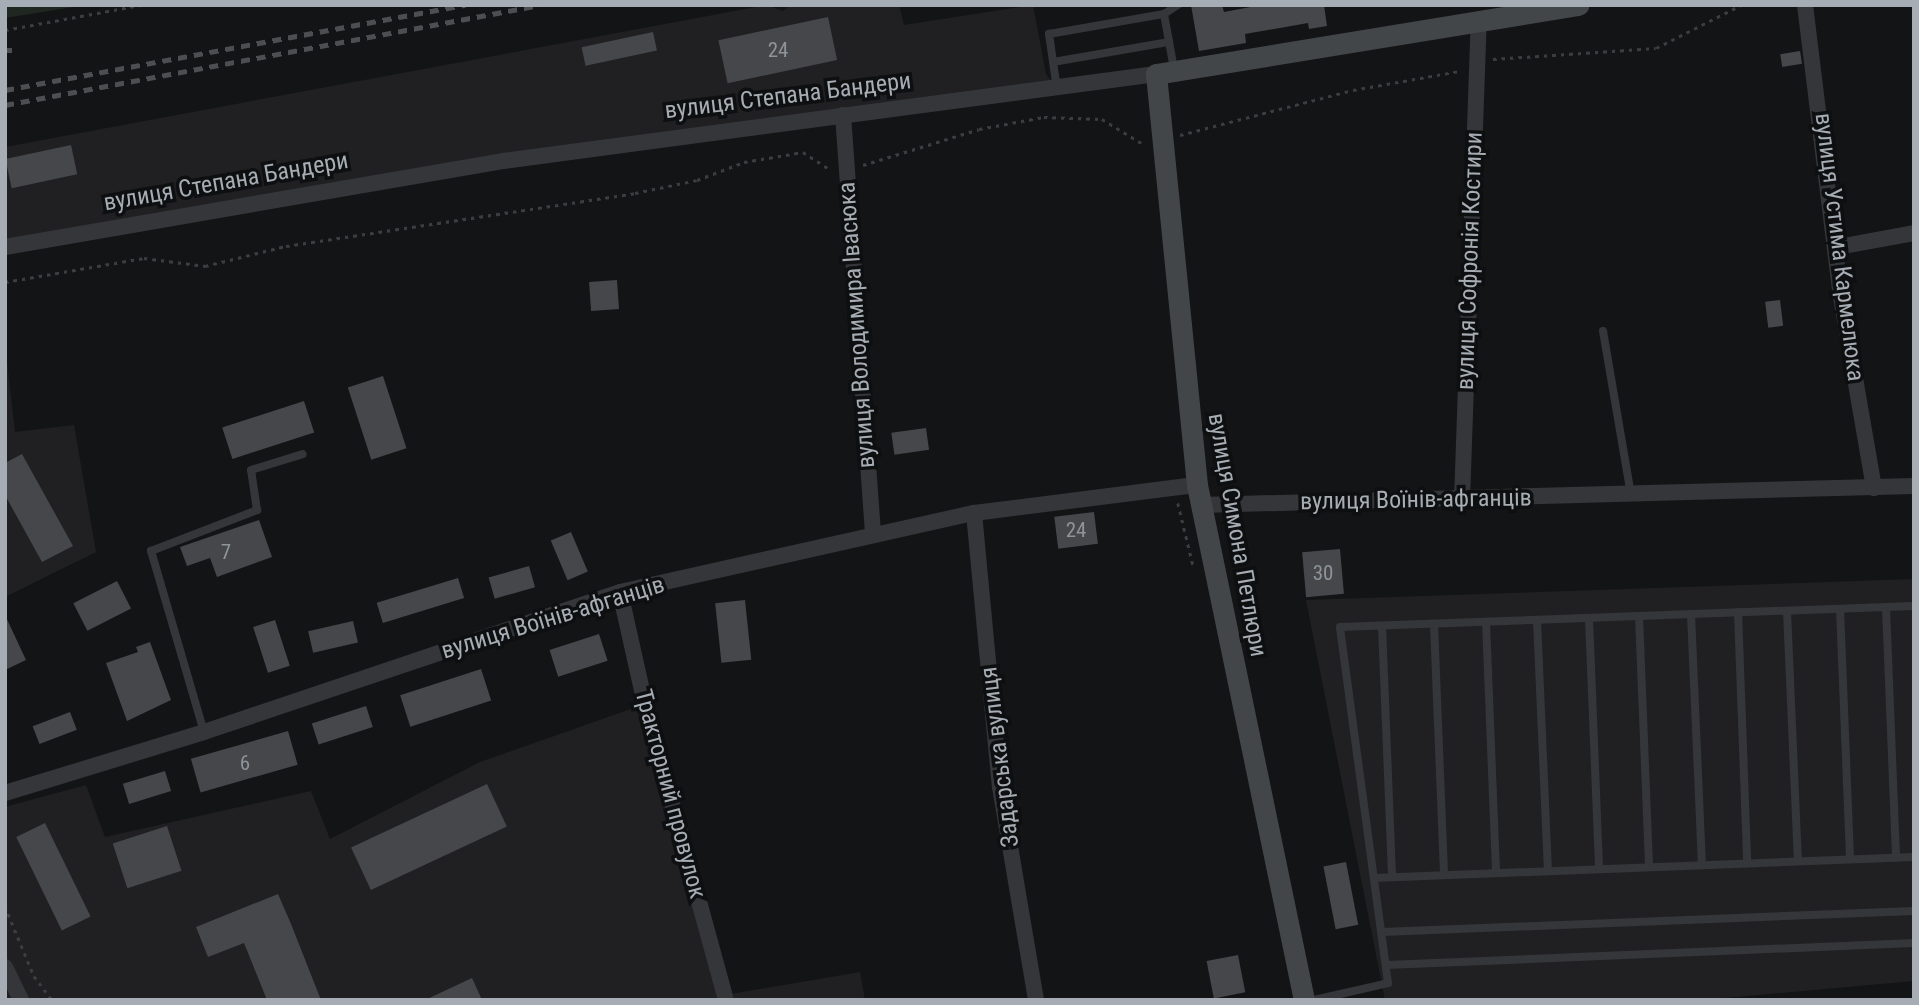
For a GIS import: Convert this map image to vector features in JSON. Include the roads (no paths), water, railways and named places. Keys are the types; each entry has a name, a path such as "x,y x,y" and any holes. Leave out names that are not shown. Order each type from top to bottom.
{"street":[{"name":"вулиця Степана Бандери","path":"5,247 476,166 843,115 1057,89 1578,5"},
{"name":"вулиця Устима Кармелюка","path":"1805,5 1838,247 1841,297 1874,488"},
{"name":"вулиця Софронія Костири","path":"1462,500 1479,22"},
{"name":"вулиця Симона Петлюри","path":"1165,73 1199,495 1304,1000"},
{"name":"вулиця Володимира Івасюка","path":"843,115 873,535"},
{"path":"1838,247 1914,233"},
{"path":"1874,488 1914,486"},
{"name":"вулиця Воїнів-афганців","path":"5,793 204,732 620,592 974,513 1199,495 1462,500 1874,488"},
{"name":"Задарська вулиця","path":"974,513 1000,787 1036,1000"},
{"name":"Тракторний провулок","path":"620,592 645,704 725,996"},
{"path":"5,967 20,1000"}],"lane":[{"path":"1057,89 1049,34 1164,14 1178,5"},
{"path":"1164,14 1169,41 1165,73"},
{"path":"1053,62 1169,41"},
{"path":"1604,331 1631,495"},
{"path":"204,732 151,551 257,510 251,470 303,454"},
{"path":"1314,1000 1388,983 1340,627 1914,606"},
{"path":"1886,607 1896,858"},
{"path":"1840,609 1850,859"},
{"path":"1787,611 1798,862"},
{"path":"1738,612 1747,863"},
{"path":"1692,614 1702,865"},
{"path":"1639,616 1649,867"},
{"path":"1589,618 1599,869"},
{"path":"1538,620 1548,871"},
{"path":"1486,622 1496,873"},
{"path":"1434,624 1444,875"},
{"path":"1382,626 1392,877"},
{"path":"1374,878 1914,857"},
{"path":"1382,932 1914,911"},
{"path":"1386,965 1914,943"}],"railway":[{"path":"5,90 465,5"},
{"path":"5,105 540,5"},
{"path":"5,50 12,50"}]}
